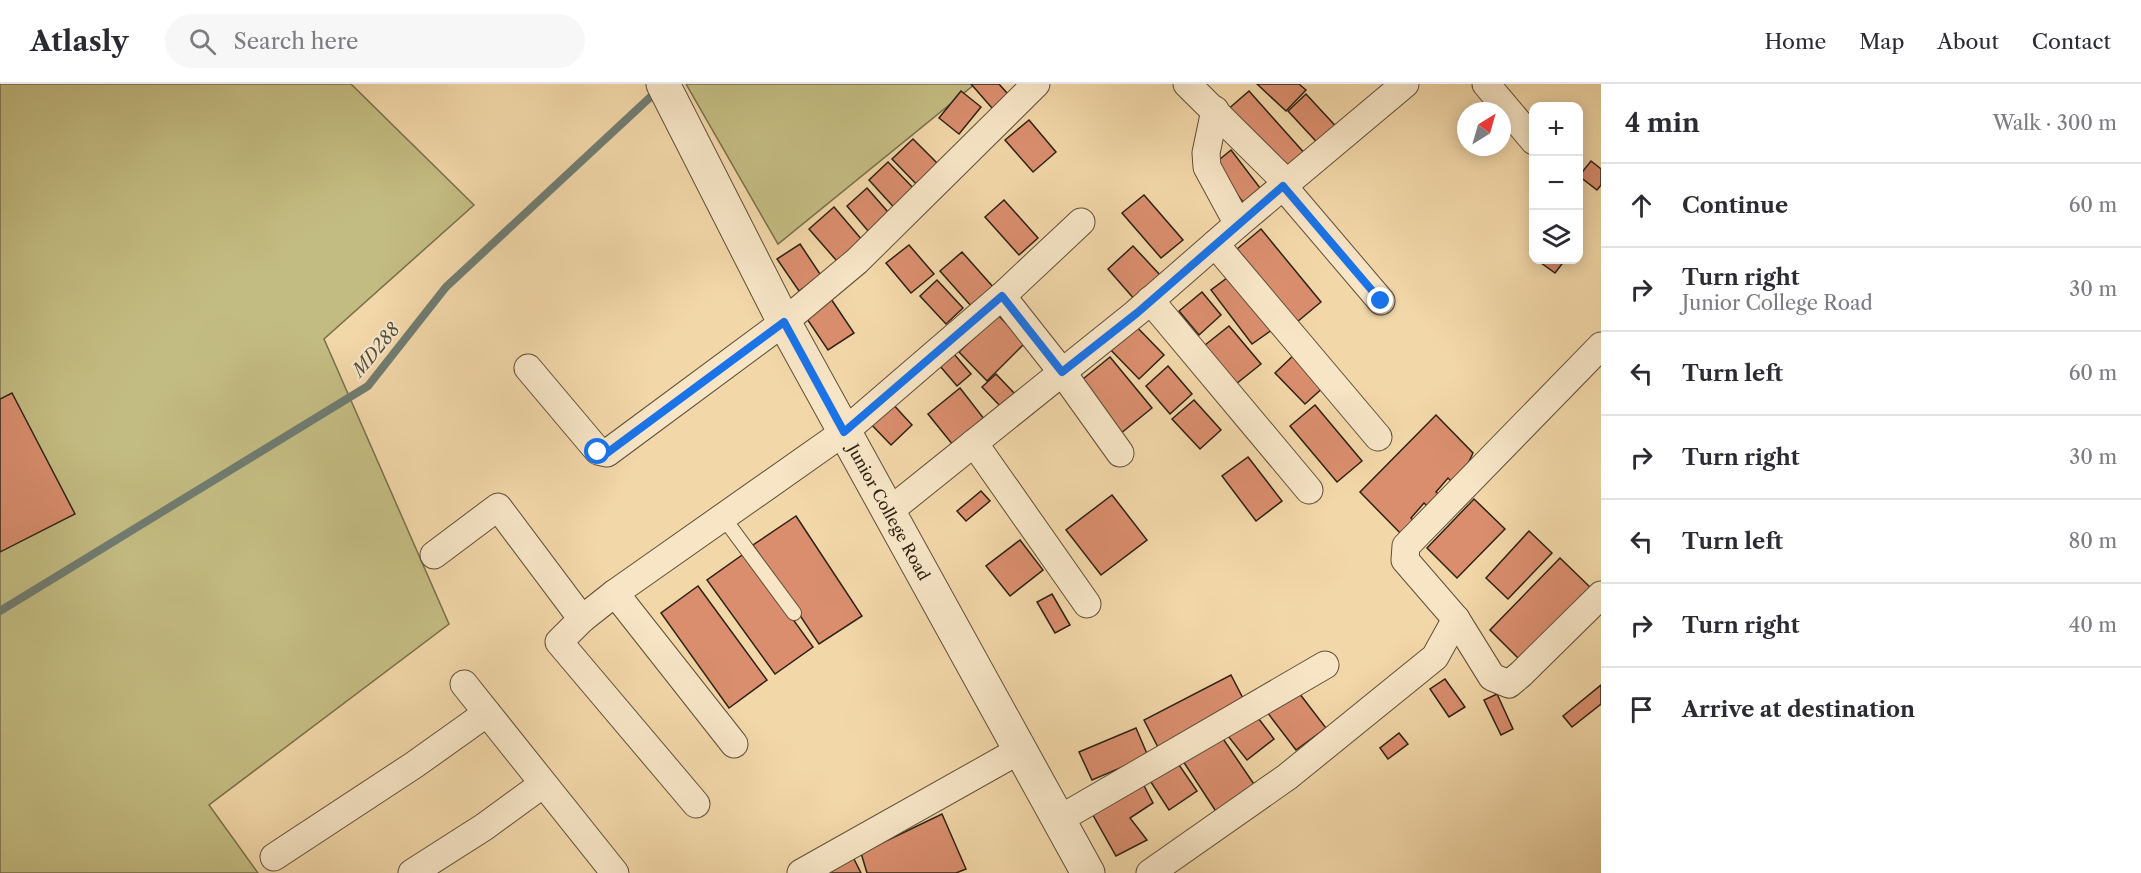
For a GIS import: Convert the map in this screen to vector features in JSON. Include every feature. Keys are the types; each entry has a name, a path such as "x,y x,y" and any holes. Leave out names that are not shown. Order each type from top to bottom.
{"street":[{"name":"Junior College Road","path":"663,84 784,322 1088,873"},
{"path":"528,368 598,452 607,453 784,322 857,261 1036,84"},
{"path":"1187,84 1285,184 1381,301"},
{"path":"888,512 1150,300 1405,84"},
{"path":"1486,84 1529,136"},
{"path":"1215,110 1206,153 1208,167 1238,224"},
{"path":"696,804 559,642 582,619 615,593 844,432 1002,296 1081,222"},
{"path":"1215,244 1378,437"},
{"path":"1002,296 1062,372 1120,453"},
{"path":"1150,300 1309,490"},
{"path":"1601,346 1406,546 1405,560 1456,619 1492,677 1509,684 1601,595"},
{"path":"974,442 1088,603"},
{"path":"434,555 498,507 582,619"},
{"path":"615,593 734,744"},
{"path":"1150,873 1287,777 1435,657 1456,619"},
{"path":"1058,820 1325,665"},
{"path":"464,684 615,873"},
{"path":"274,857 414,765 488,713"},
{"path":"801,873 1020,750"},
{"path":"412,873 484,827 543,784"}],"lane":[{"path":"723,517 794,613"}],"shaded area":[{"path":"0,84 351,84 474,205 324,339 449,624 209,805 258,873 0,873"},
{"path":"686,84 975,84 778,244"}],"building":[{"path":"971,84 999,84 1015,102 999,116"},
{"path":"1257,84 1299,84 1306,90 1286,111"},
{"path":"961,91 981,107 959,134 939,118"},
{"path":"1249,91 1307,156 1284,176 1226,111"},
{"path":"1306,94 1343,134 1325,151 1288,111"},
{"path":"1029,120 1056,152 1033,172 1005,140"},
{"path":"913,139 944,170 923,191 892,159"},
{"path":"1231,150 1267,197 1249,210 1214,164"},
{"path":"1591,161 1601,169 1601,185 1597,190 1583,179 1583,171"},
{"path":"888,162 920,195 900,214 869,180"},
{"path":"867,188 895,220 874,238 847,206"},
{"path":"1144,195 1183,240 1161,258 1122,213"},
{"path":"1004,200 1038,238 1019,255 985,217"},
{"path":"834,207 868,247 843,268 809,229"},
{"path":"1261,229 1321,302 1297,322 1237,249"},
{"path":"800,244 822,277 799,291 777,259"},
{"path":"909,245 934,274 911,293 886,263"},
{"path":"1133,246 1161,276 1135,300 1108,269"},
{"path":"962,252 994,288 972,307 940,271"},
{"path":"1543,264 1562,264 1555,273"},
{"path":"1235,272 1276,327 1252,344 1211,290"},
{"path":"937,280 963,308 946,324 920,296"},
{"path":"1202,292 1221,315 1199,335 1179,311"},
{"path":"827,293 854,333 828,350 801,310"},
{"path":"998,315 1025,343 987,381 959,352"},
{"path":"1131,321 1164,355 1139,379 1106,345"},
{"path":"1229,326 1261,364 1236,384 1205,345"},
{"path":"1296,353 1326,385 1305,404 1275,373"},
{"path":"954,354 971,374 957,386 940,366"},
{"path":"1110,357 1152,408 1120,434 1078,383"},
{"path":"1168,366 1192,394 1170,414 1146,386"},
{"path":"996,374 1015,394 1001,407 982,387"},
{"path":"960,388 985,420 953,445 928,414"},
{"path":"12,393 75,514 0,552 0,399"},
{"path":"1194,400 1221,430 1200,449 1172,419"},
{"path":"890,401 912,425 891,445 868,421"},
{"path":"1315,405 1362,461 1337,482 1290,426"},
{"path":"1436,415 1473,453 1457,487 1448,478 1436,492 1444,499 1433,511 1424,503 1411,518 1417,524 1405,538 1360,492"},
{"path":"1248,457 1282,501 1256,521 1222,476"},
{"path":"981,491 990,501 966,521 957,511"},
{"path":"1112,495 1147,540 1101,575 1066,530"},
{"path":"1474,499 1505,529 1457,578 1427,548"},
{"path":"796,516 862,616 819,644 753,545"},
{"path":"1529,531 1552,553 1508,599 1486,578"},
{"path":"1020,540 1043,570 1010,596 986,566"},
{"path":"745,553 813,647 775,674 707,580"},
{"path":"1560,558 1592,589 1521,661 1490,630"},
{"path":"698,586 767,680 729,708 661,613"},
{"path":"1052,594 1070,625 1055,633 1037,602"},
{"path":"1231,675 1248,708 1161,753 1144,720"},
{"path":"1445,679 1465,707 1449,717 1430,689"},
{"path":"1601,685 1601,704 1572,727 1563,716"},
{"path":"1296,689 1326,728 1296,750 1267,712"},
{"path":"1497,694 1513,729 1501,735 1484,700"},
{"path":"1252,710 1274,739 1247,760 1224,731"},
{"path":"1136,728 1148,756 1092,780 1079,752"},
{"path":"1217,730 1256,787 1217,813 1179,755"},
{"path":"1399,733 1408,744 1388,759 1380,748"},
{"path":"1175,759 1197,791 1169,810 1147,776"},
{"path":"1141,780 1153,803 1130,818 1147,840 1116,856 1089,808"},
{"path":"942,814 966,869 956,873 867,873 861,853"},
{"path":"852,855 861,873 830,873 827,867"}],"waterway":[{"name":"MD288","path":"0,611 368,386 446,287 658,90"}],"route":[{"path":"598,452 607,453 784,322 844,432 1002,296 1062,372 1137,313 1283,186 1381,301"}]}
